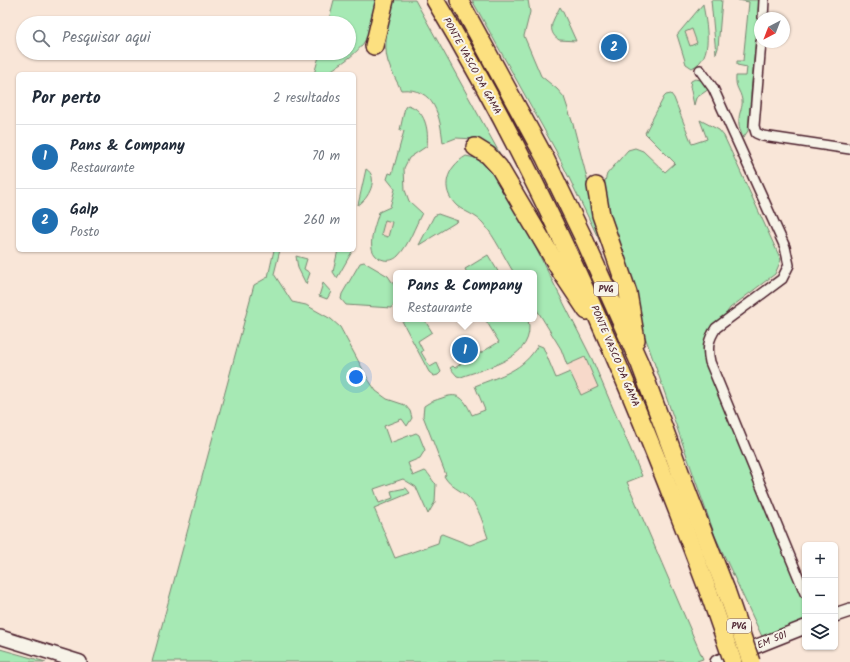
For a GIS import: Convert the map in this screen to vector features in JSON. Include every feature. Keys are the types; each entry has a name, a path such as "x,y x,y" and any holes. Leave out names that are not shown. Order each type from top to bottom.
{"highway":[{"path":"374,46 385,0"},
{"name":"PONTE VASCO DA GAMA","path":"435,0 475,69 530,172 579,273 616,357 660,465 710,596 733,662"},
{"name":"PONTE VASCO DA GAMA","path":"459,0 545,158 585,241 640,364 726,590 751,662"},
{"path":"475,147 488,155 500,167 561,272 616,357"},
{"path":"596,186 601,214 628,293 640,364"}],"main road":[{"path":"838,614 850,610"},
{"name":"EM 501","path":"716,662 802,628"},
{"path":"0,637 80,662"}],"street":[{"path":"763,12 764,0"},
{"path":"760,48 754,126 756,133 763,136 850,149"},
{"path":"700,70 713,88 785,247 788,265 782,279 716,328 710,337 707,350 710,362 802,586"}],"shaded area":[{"path":"692,29 697,43 690,46 685,31"},
{"path":"385,220 392,222 388,237 381,235"},
{"path":"585,357 598,387 581,395 567,365"}],"green space":[{"path":"334,0 377,0 370,29 364,43 356,52 356,16 330,16"},
{"path":"392,0 415,0 511,174 475,139 456,138 443,143 440,123 434,105 421,93 412,90 401,90 386,55 386,39"},
{"path":"472,0 528,0 530,12 524,36 541,76 564,97 573,124 607,256 556,151"},
{"path":"711,0 722,0 718,48 716,54"},
{"path":"738,0 759,0 758,12 754,12 755,48 748,131 743,138 739,122 742,100 736,84 736,76 746,76 747,67 737,65 737,61 743,61 749,2"},
{"path":"703,4 707,30 706,48 704,56 699,63 692,68 686,64 677,35","holes":["692,29 697,43 690,46 685,32"]},
{"path":"560,7 576,41 559,40 552,32 553,20"},
{"path":"318,60 346,60 330,72 315,72"},
{"path":"695,79 701,80 709,89 696,98 694,105 690,86 691,81"},
{"path":"671,94 674,98 692,144 707,139 700,120 719,130 724,136 781,260 775,274 730,308 716,328 707,350 802,586 802,628 765,643 715,536 642,328 602,191 607,174 628,150 635,148 643,151 665,172 675,163 645,133 666,95"},
{"path":"408,105 418,111 425,121 427,133 427,146 409,158 404,168 405,190 409,201 422,213 409,241 402,252 391,260 384,260 377,257 373,252 372,239 379,212 390,207 395,189 387,179 389,173 392,174 404,131 400,130 405,107","holes":["385,220 392,222 388,237 381,235"]},
{"path":"466,156 475,158 490,168 517,211 592,359 642,476 627,482 703,659 694,662 152,662 254,285 268,277 274,252 280,252 274,274 292,302 306,305 331,319 340,327 376,391 387,399 405,405 410,411 412,418 407,426 402,419 384,426 390,443 416,433 419,435 425,450 420,458 408,463 413,476 425,471 436,484 435,502 428,514 416,487 403,479 374,489 379,503 393,498 391,491 406,488 410,493 374,508 395,558 438,543 440,535 442,534 470,545 488,538 481,517 473,502 453,486 444,476 446,475 423,416 424,406 435,400 448,396 458,396 467,405 472,415 485,410 475,386 503,375 519,366 526,361 538,345 543,347 556,378 570,372 581,395 598,387 585,357 567,365 561,349 537,310 537,270 512,270 483,223 457,206 451,199 448,193 448,179 450,172 459,161"},
{"path":"366,169 372,177 371,188 369,194 358,205"},
{"path":"438,214 458,221 419,245 434,216"},
{"path":"338,252 352,252 337,278 333,272"},
{"path":"488,255 497,270 466,270"},
{"path":"296,256 307,259 304,269 310,273 306,284 298,268"},
{"path":"364,262 388,276 393,284 393,305 391,308 346,305 341,299 342,294 360,263"},
{"path":"323,283 331,292 327,299 319,296"},
{"path":"403,322 426,322 432,332 418,341 423,351 421,352 430,367 437,363 441,372 434,376 429,372"},
{"path":"487,322 528,322 529,332 525,343 518,352 508,359 496,365 461,377 457,376 450,368 453,366 455,368 475,353 477,355 499,342"},
{"path":"0,649 46,662 0,662"}],"place":[{"name":"Galp","path":"614,47"},
{"name":"Pans & Company","path":"465,350"}]}
